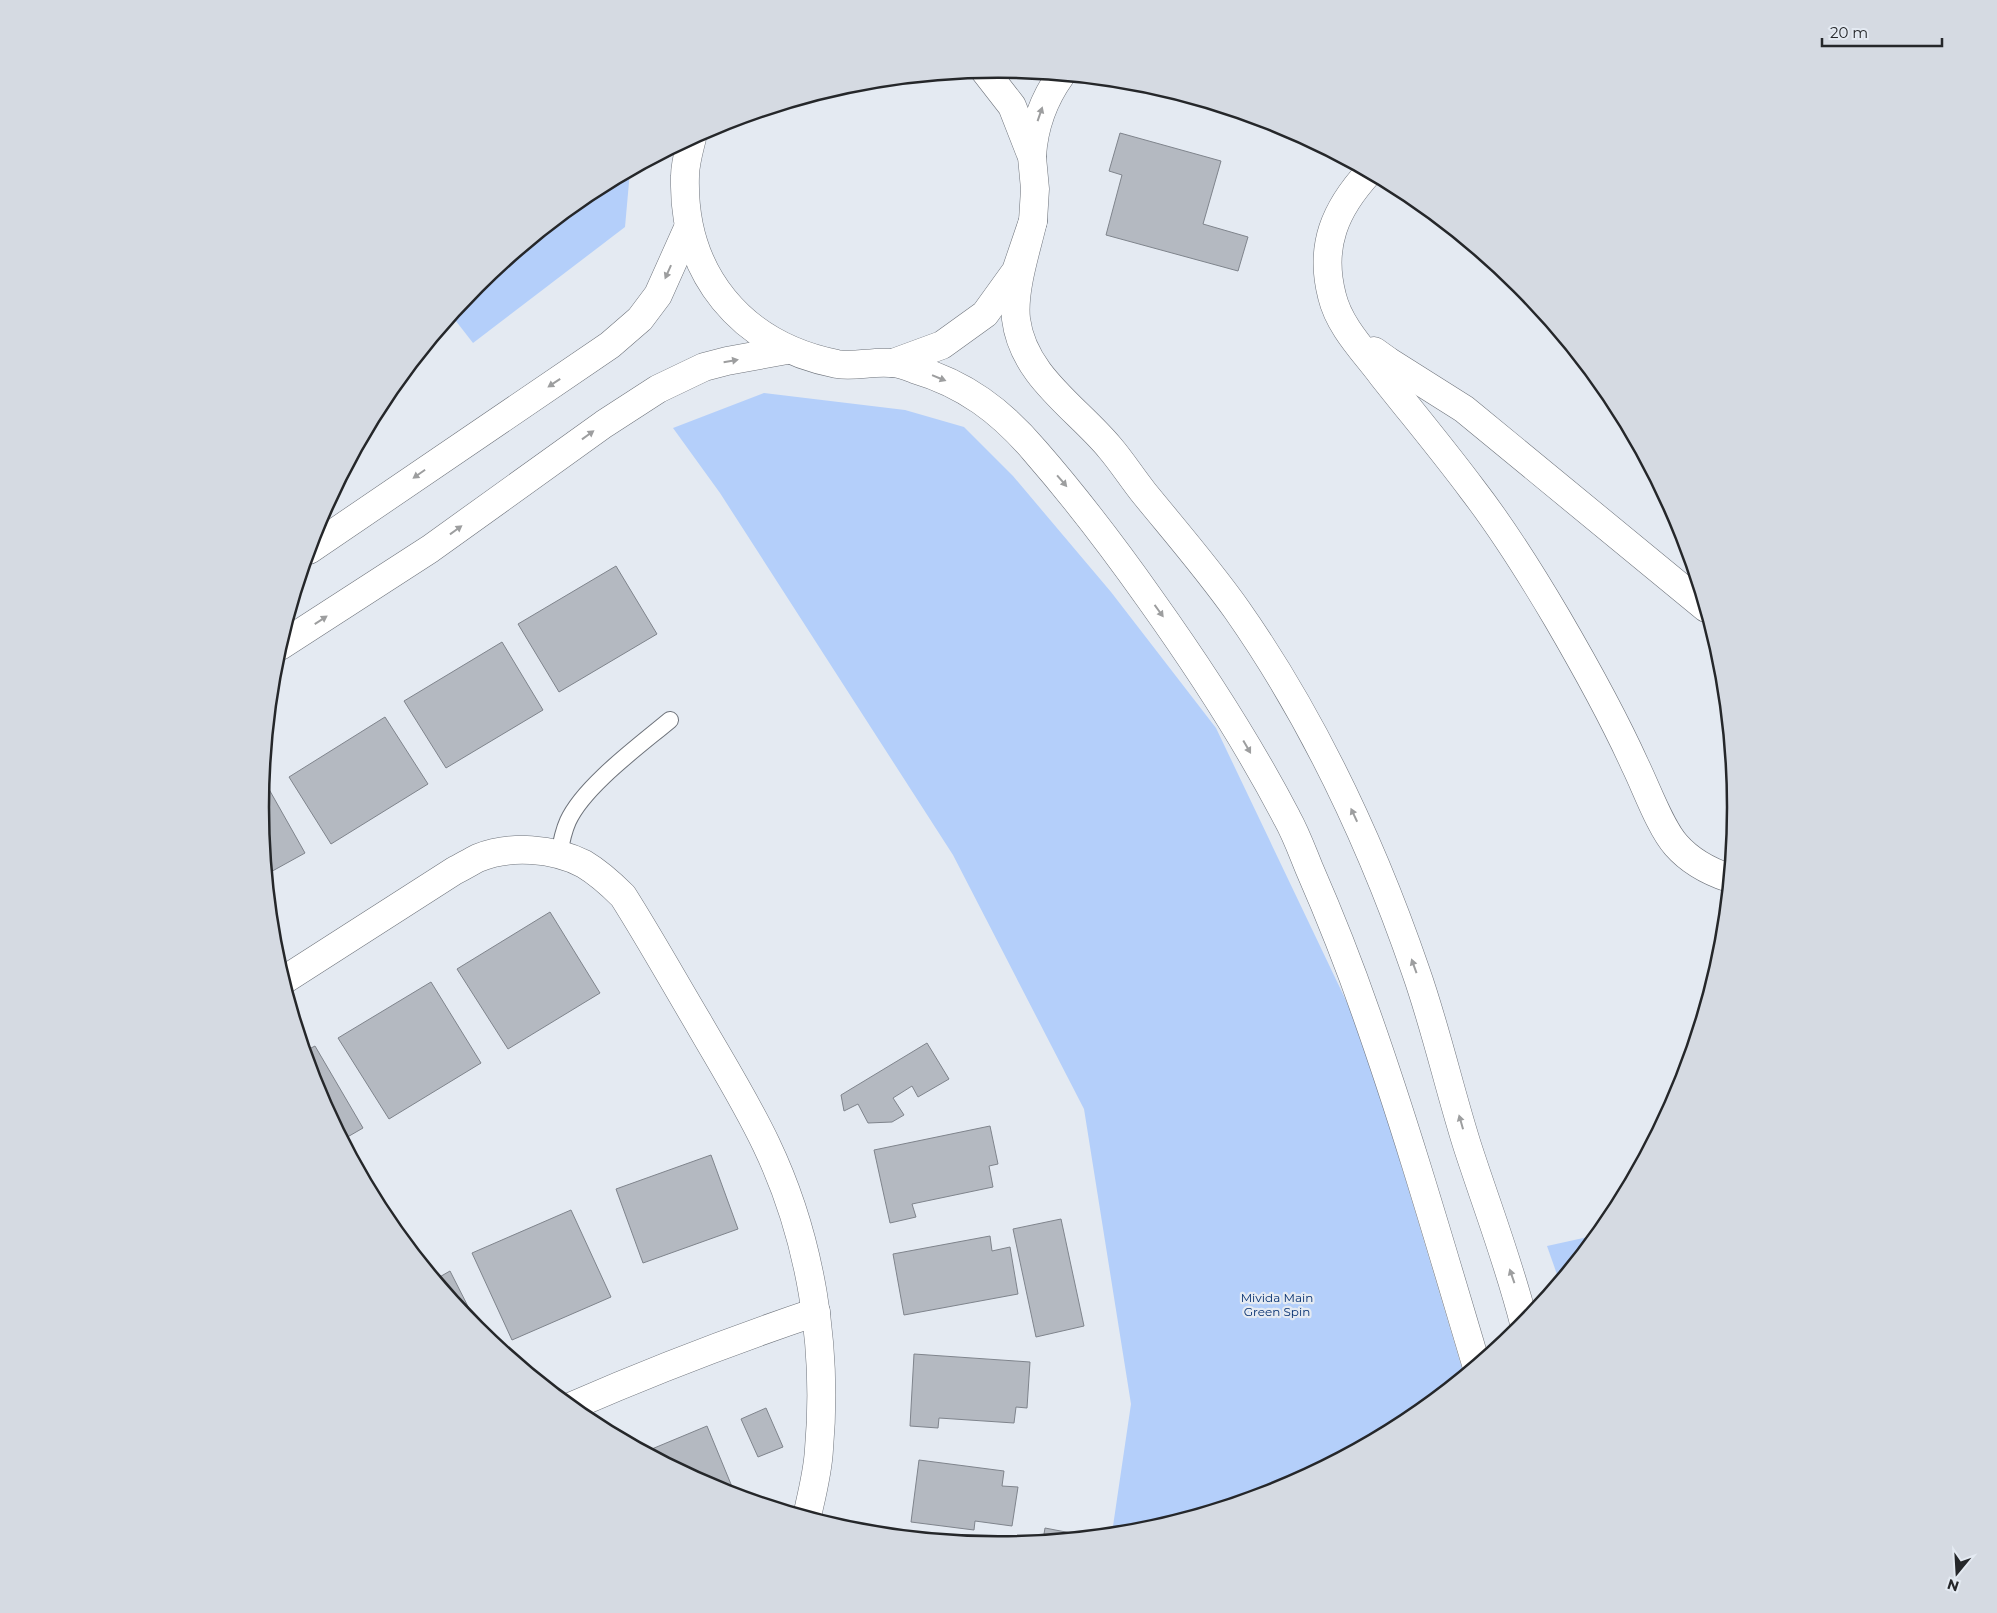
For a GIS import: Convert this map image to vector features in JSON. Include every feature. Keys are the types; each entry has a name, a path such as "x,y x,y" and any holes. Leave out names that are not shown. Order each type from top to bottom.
{"street":[{"path":"990,78 1012,106 1032,158"},
{"path":"1057,80 1049,91 1039,114 1034,138 1032,158 1035,189 1032,221 1016,296 1016,320 1024,347 1038,372 1109,446 1143,492 1186,542 1238,611 1287,689 1326,757 1367,844 1417,974 1467,1143 1514,1284 1522,1314"},
{"path":"684,173 690,147"},
{"path":"686,149 684,173 688,228 707,279 742,321 787,350 840,365 893,363 917,369 963,388 990,406 1029,443 1067,487 1195,662 1241,736 1289,820 1351,970 1388,1074 1474,1359"},
{"path":"1365,176 1339,210 1328,240 1327,264 1332,298 1347,330 1473,490 1546,600 1591,676 1657,812 1674,842 1688,858 1712,872 1724,876"},
{"path":"893,363 942,345 985,314 1016,271 1032,221"},
{"path":"319,543 610,345 640,318 658,295 688,228"},
{"path":"1347,330 1388,361 1464,409 1698,601"},
{"path":"289,640 430,549 604,424 658,389 704,367 787,350"},
{"path":"290,976 454,871 478,858 504,851 532,850 559,855 583,864 604,878 623,896 740,1093 766,1145 788,1199 804,1255 816,1312 820,1358 822,1405 819,1451 809,1511"},
{"path":"579,1403 633,1379 724,1344 816,1312"}],"lane":[{"path":"559,855 562,837 568,821 587,792 670,720"}],"green space":[{"path":"629,178 625,227 473,343 455,320 483,291 518,258 555,228 593,200"},
{"name":"Mivida Main Green Spin","path":"764,393 905,410 964,427 1013,476 1111,592 1216,728 1362,1034 1462,1369 1404,1413 1363,1438 1277,1480 1233,1497 1187,1511 1113,1526 1131,1404 1084,1109 953,855 720,493 673,428"},
{"path":"1586,1237 1557,1275 1547,1246"}],"building":[{"path":"1120,133 1221,161 1203,224 1248,237 1238,271 1106,235 1122,175 1109,171"},
{"path":"616,566 657,634 559,692 518,624"},
{"path":"502,642 543,710 446,768 404,701"},
{"path":"385,717 428,784 331,844 289,777"},
{"path":"270,790 305,853 273,871"},
{"path":"550,912 600,993 508,1049 457,969"},
{"path":"431,982 481,1063 389,1119 338,1038"},
{"path":"927,1043 949,1079 918,1097 912,1086 893,1098 904,1115 892,1122 868,1123 858,1104 844,1111 841,1095"},
{"path":"315,1046 363,1128 349,1136 325,1085 311,1048"},
{"path":"990,1126 998,1164 989,1166 993,1187 912,1204 916,1217 890,1223 874,1150"},
{"path":"711,1155 738,1229 643,1263 616,1189"},
{"path":"571,1210 611,1297 512,1340 472,1253"},
{"path":"1061,1219 1084,1326 1036,1337 1013,1229"},
{"path":"990,1236 992,1251 1010,1247 1018,1294 904,1315 893,1254"},
{"path":"450,1271 468,1306 450,1287 441,1276"},
{"path":"914,1354 1030,1362 1027,1408 1016,1407 1014,1423 939,1418 938,1428 910,1426"},
{"path":"766,1408 783,1447 758,1457 741,1419"},
{"path":"707,1426 731,1484 676,1460 654,1448"},
{"path":"919,1460 1004,1471 1002,1486 1018,1487 1012,1526 975,1521 974,1530 911,1522"},
{"path":"1045,1528 1066,1532 1046,1534 1044,1534"}]}
